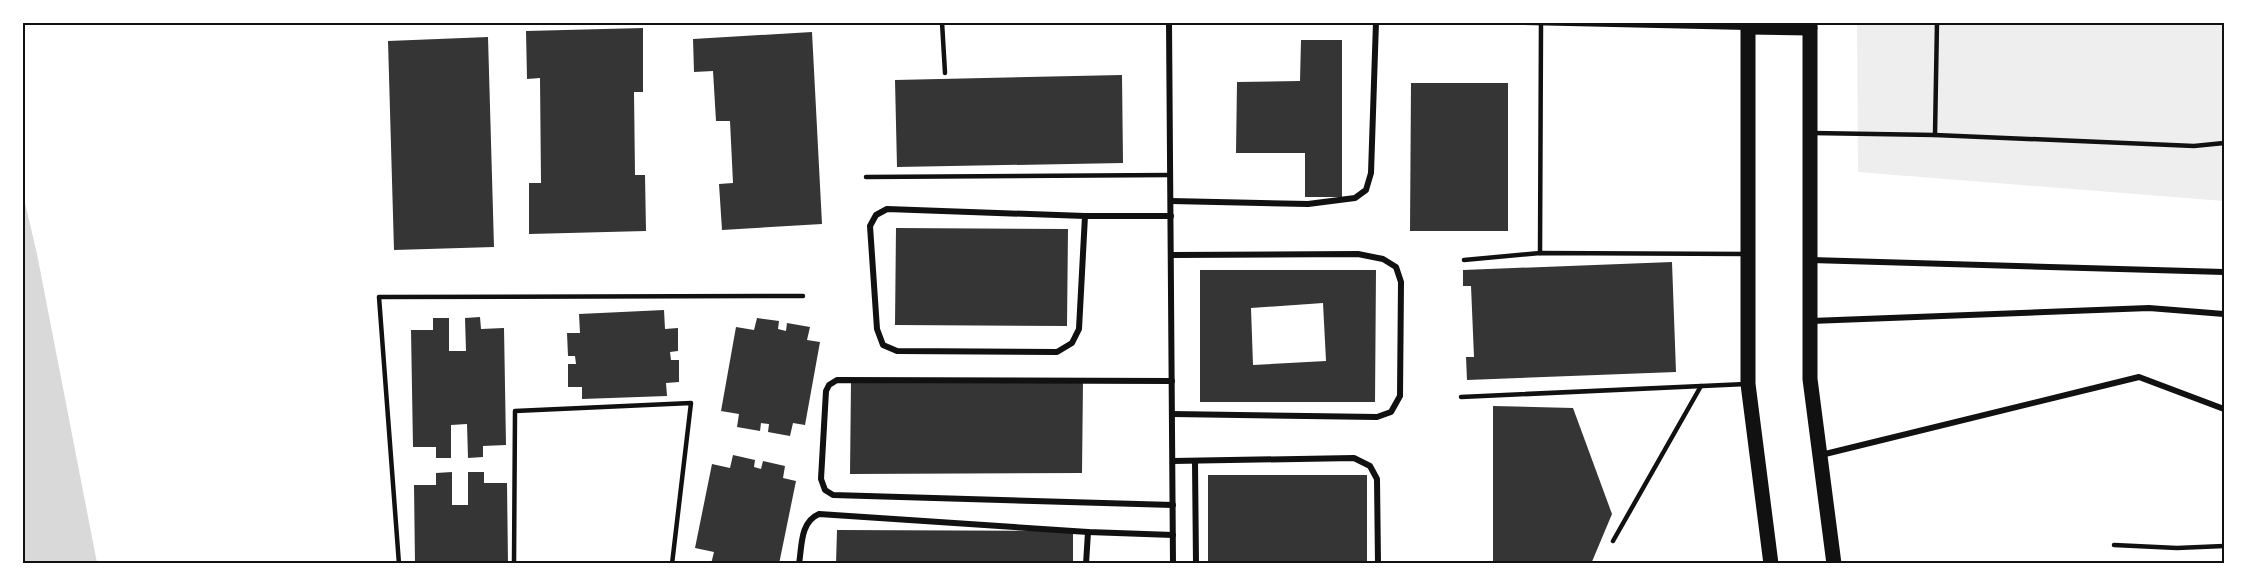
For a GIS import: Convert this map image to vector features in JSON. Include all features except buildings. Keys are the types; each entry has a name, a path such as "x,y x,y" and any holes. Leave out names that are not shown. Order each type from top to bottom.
{"main road":[{"path":"1771,564 1748,384 1748,25 1810,25 1810,380 1834,564"}],"street":[{"path":"1169,22 1173,564"},
{"path":"1171,201 1308,204 1355,198 1366,190 1371,173 1376,22"},
{"path":"1523,22 1748,25"},
{"path":"1085,216 1079,329 1071,343 1057,351 897,351 883,345 877,329 870,226 876,215 887,209 1085,216 1171,216"},
{"path":"1171,255 1358,254 1383,259 1396,267 1401,282 1400,396 1391,411 1377,417 1172,414"},
{"path":"1810,260 2224,272"},
{"path":"1811,321 2149,309 2224,314"},
{"path":"1820,455 2139,377 2224,409"},
{"path":"1172,381 837,380 826,390 821,479 825,490 833,495 1173,506"},
{"path":"1173,461 1354,458 1370,466 1377,479 1378,564"},
{"path":"1195,462 1196,564"},
{"path":"800,564 805,525 810,517 819,514 1088,532 1173,535"},
{"path":"1086,564 1088,532"}],"lane":[{"path":"942,22 945,73"},
{"path":"1935,135 1937,22"},
{"path":"1540,253 1541,23"},
{"path":"1810,133 1935,135 2194,146 2224,143"},
{"path":"866,177 1170,175"},
{"path":"1464,260 1540,253 1748,254"},
{"path":"399,564 379,297 803,296"},
{"path":"1461,397 1748,384"},
{"path":"1613,541 1701,386"},
{"path":"514,564 515,411 692,403 672,564"},
{"path":"2114,545 2177,548 2224,546"}],"shaded area":[{"path":"1857,23 2224,23 2224,201 1858,172"},
{"path":"22,190 37,254 97,563 23,563"}]}
